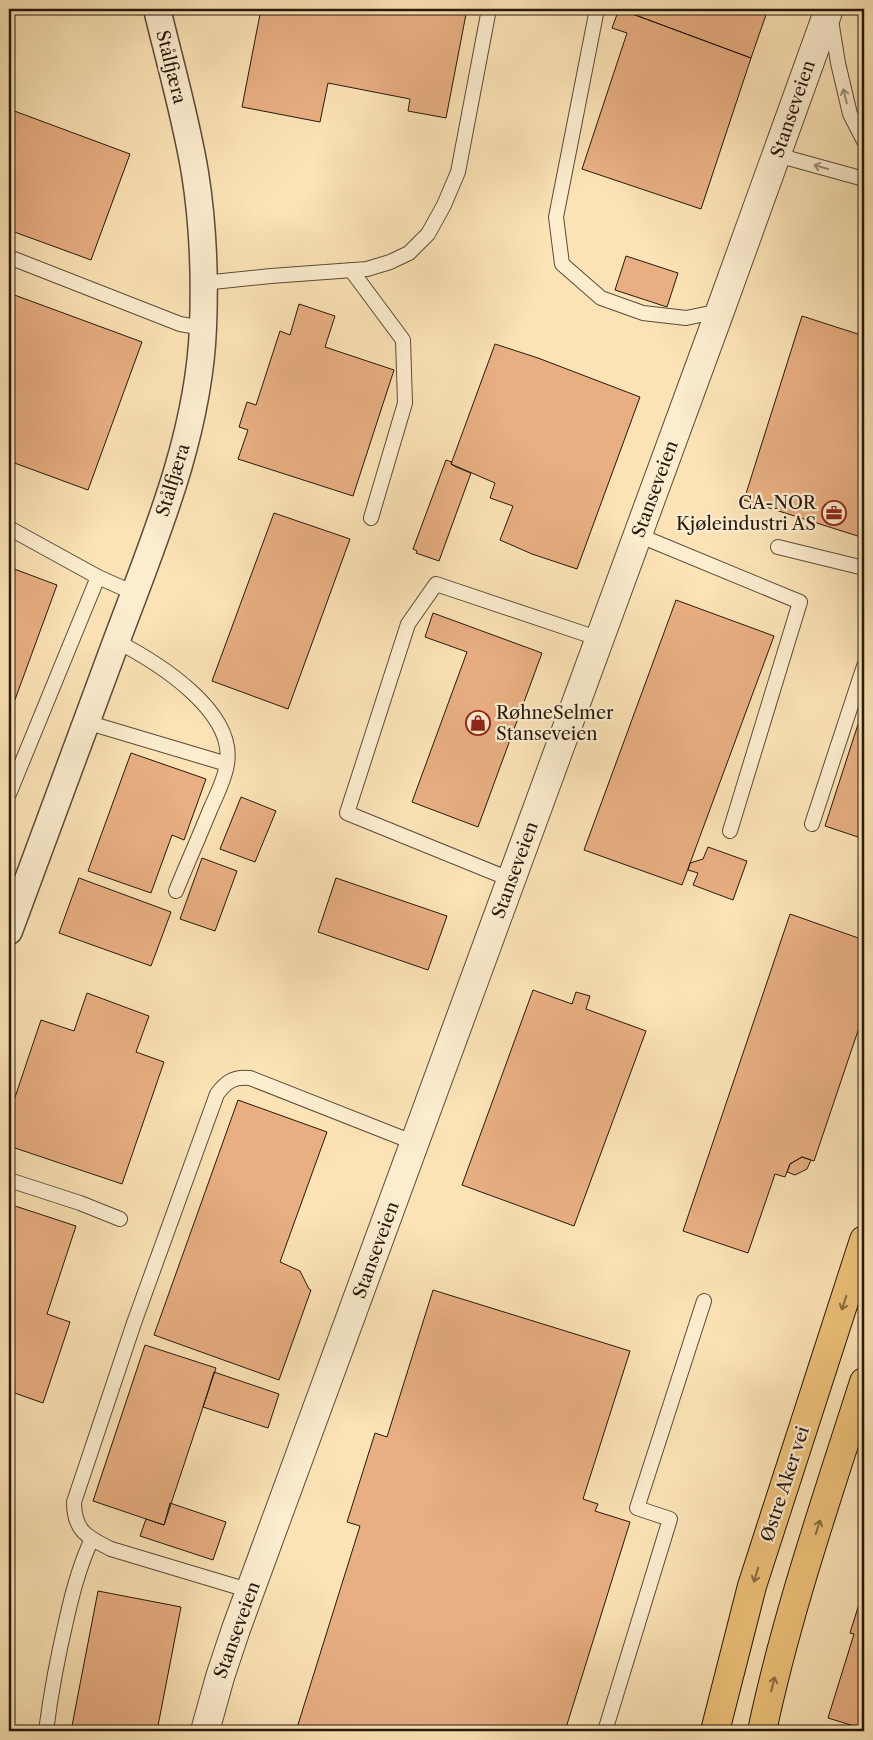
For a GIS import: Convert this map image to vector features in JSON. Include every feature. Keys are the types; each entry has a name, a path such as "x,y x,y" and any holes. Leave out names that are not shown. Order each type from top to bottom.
{"highway":[{"name":"Østre Aker vei","path":"716,1731 755,1577 864,1240"},
{"path":"762,1731 780,1658 811,1550 864,1382"}],"street":[{"name":"Stålfjæra","path":"9,931 154,538 183,448 200,365 203,328 203,283 196,174 157,9"},
{"name":"Stanseveien","path":"205,1731 220,1677 251,1591 829,9"}],"lane":[{"path":"203,283 367,269 390,262 409,253 428,234 458,172 490,9"},
{"path":"597,9 556,217 562,264 601,298 643,313 686,318 720,311"},
{"path":"829,9 838,64 850,114 864,141"},
{"path":"777,155 864,179"},
{"path":"9,257 180,324 203,328"},
{"path":"351,270 403,340 405,403 371,518"},
{"path":"9,528 98,577 134,593"},
{"path":"638,535 800,602 730,831"},
{"path":"778,547 864,568"},
{"path":"9,794 98,577"},
{"path":"512,880 347,813 408,624 436,584 600,639"},
{"path":"116,641 145,656 207,706 222,728 227,744 227,764 218,793 176,891"},
{"path":"812,824 864,666"},
{"path":"86,722 227,764"},
{"path":"251,1591 111,1549 92,1539 80,1529 74,1516 74,1502 134,1323 217,1094 224,1084 231,1080 241,1077 250,1078 415,1143"},
{"path":"9,1180 80,1203 120,1219"},
{"path":"605,1731 670,1519 637,1508 704,1301"},
{"path":"46,1731 54,1672 71,1601 82,1560 92,1539"}],"building":[{"path":"261,9 467,9 446,118 408,111 410,99 328,83 320,122 242,107"},
{"path":"619,9 768,9 751,58"},
{"path":"619,9 751,58 701,209 582,169 627,33 612,28"},
{"path":"9,109 130,154 91,260 9,230"},
{"path":"626,256 678,273 667,307 615,290"},
{"path":"9,293 142,342 88,490 9,461"},
{"path":"299,304 335,316 325,347 394,370 353,496 238,459 248,430 239,427 247,402 256,405 280,331 290,335"},
{"path":"802,316 864,336 864,538 744,500"},
{"path":"495,344 538,358 640,397 577,569 532,554 500,540 513,506 490,498 495,483 451,464"},
{"path":"446,460 452,462 451,464 456,467 471,473 439,561 416,553 417,551 413,549"},
{"path":"274,513 350,539 288,709 212,681"},
{"path":"9,567 57,585 9,716"},
{"path":"676,600 774,636 682,885 584,850"},
{"path":"433,613 542,653 478,827 412,802 467,652 425,637"},
{"path":"864,706 864,839 825,826"},
{"path":"131,753 206,779 184,840 172,835 151,893 88,871"},
{"path":"241,797 276,811 255,862 220,849"},
{"path":"708,847 747,861 733,900 693,885 698,873 688,870 690,863 703,859"},
{"path":"202,858 237,871 215,931 180,919"},
{"path":"79,878 171,912 151,966 59,933"},
{"path":"336,878 447,916 428,970 318,932"},
{"path":"790,914 864,940 864,1013 814,1161 802,1157 790,1164 785,1177 775,1174 748,1253 683,1231"},
{"path":"533,990 572,1004 576,992 590,996 586,1009 646,1031 574,1226 462,1185"},
{"path":"87,993 149,1016 136,1052 164,1062 122,1184 9,1146 9,1115 41,1020 74,1031"},
{"path":"238,1100 327,1132 280,1262 300,1271 311,1290 279,1380 154,1335"},
{"path":"802,1157 811,1160 807,1169 795,1175 787,1172 790,1164"},
{"path":"9,1204 76,1226 47,1314 70,1322 43,1403 9,1391"},
{"path":"433,1290 630,1351 583,1499 598,1504 595,1511 630,1522 565,1731 296,1731 360,1526 347,1522 375,1433 387,1437"},
{"path":"145,1345 216,1368 164,1525 93,1501"},
{"path":"214,1372 279,1394 268,1428 203,1407"},
{"path":"170,1503 226,1522 213,1560 140,1536 146,1519 164,1525"},
{"path":"864,1588 864,1729 828,1718 854,1634 850,1633"},
{"path":"98,1591 181,1607 157,1731 71,1731"},
{"path":"9,1652 14,1652 12,1731 9,1731"}],"place":[{"name":"CA-NOR Kjøleindustri AS","path":"834,513"},
{"name":"RøhneSelmer Stanseveien","path":"478,723"}]}
